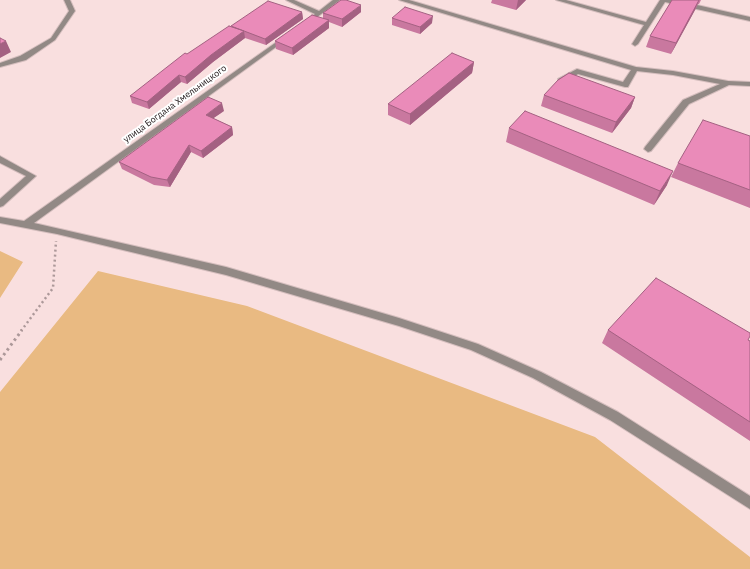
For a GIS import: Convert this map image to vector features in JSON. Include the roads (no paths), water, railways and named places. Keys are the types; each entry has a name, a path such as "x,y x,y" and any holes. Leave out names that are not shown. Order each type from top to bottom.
{"street":[{"path":"0,66 23,58 53,39 72,12 67,0"},
{"name":"улица Богдана Хмельницкого","path":"25,225 337,0"},
{"path":"402,0 635,69 672,73 728,83 750,84"},
{"path":"425,7 433,0"},
{"path":"559,0 647,24"},
{"path":"636,44 663,0"},
{"path":"666,0 750,19"},
{"path":"291,1 319,13"},
{"path":"558,84 577,71 625,85 635,69"},
{"path":"648,149 686,102 728,83"},
{"path":"0,159 32,176 0,204"},
{"path":"0,220 57,231 226,271 399,322 474,347 536,374 614,416 750,503"}]}
